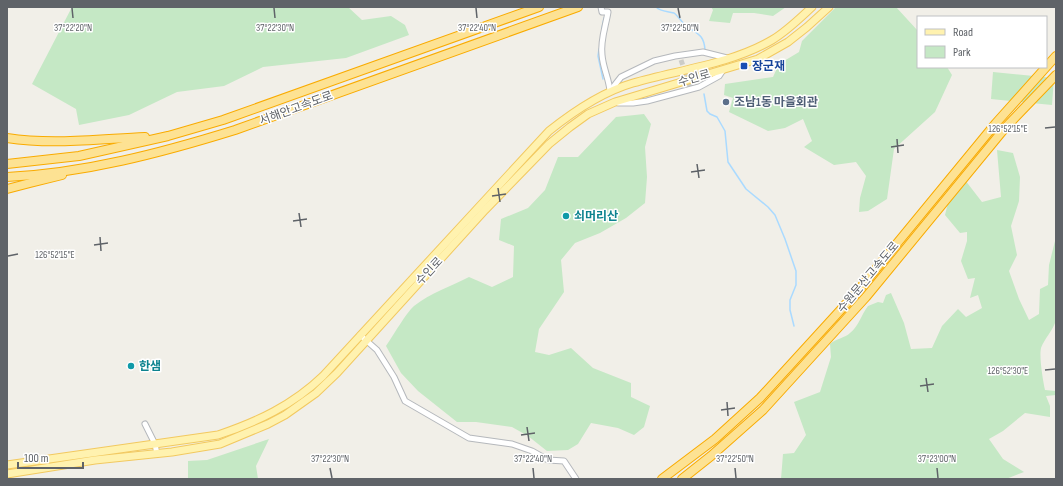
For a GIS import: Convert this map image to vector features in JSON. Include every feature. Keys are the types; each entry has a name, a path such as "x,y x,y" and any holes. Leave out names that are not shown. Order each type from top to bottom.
{"highway":[{"name":"서해안고속도로","path":"7,164 78,156 168,136 223,120 539,7"},
{"name":"서해안고속도로","path":"7,177 64,171 123,161 179,147 235,130 578,7"},
{"name":"수원문산고속도로","path":"1047,66 1056,56"},
{"name":"수원문산고속도로","path":"662,479 715,439 760,398 857,292 996,122 1045,68"},
{"name":"수원문산고속도로","path":"682,479 711,456 763,410 866,297 1005,128 1056,74"},
{"path":"7,138 72,140 168,136"},
{"path":"7,189 123,161"}],"main road":[{"name":"수인로","path":"7,465 218,435 244,427 296,399 310,388 549,131 567,117 610,92 632,83 676,73 727,58 771,40 784,32 812,7"},
{"name":"수인로","path":"7,474 95,460 157,454 220,444 268,424 299,406 316,393 337,373 486,210 549,144 570,127 588,114 615,102 758,59 788,42 807,28 829,7"}],"street":[{"path":"601,7 602,12 608,12 602,54 604,71 610,82 610,92"},
{"path":"610,92 621,77 654,61 703,52 727,58"},
{"path":"615,102 633,104 691,87 699,87 719,76 723,70"},
{"path":"360,335 377,350 406,401 469,438 512,444 532,450 548,460 564,461 576,479"},
{"path":"145,424 155,444 157,454"}],"green space":[{"path":"72,7 348,7 362,20 391,16 405,25 409,35 346,58 263,67 224,86 177,92 129,115 79,125 76,109 32,84"},
{"path":"711,7 786,7 773,16 754,13 733,13 730,23 709,21 713,10"},
{"path":"836,7 896,7 917,30 917,68 948,68 952,75 935,112 894,149 887,199 868,211 859,212 860,198 866,176 856,162 834,165 804,147 812,141 803,119 785,128 768,131 729,112 733,98 724,95 725,84 773,77 779,64 799,52 802,41"},
{"path":"993,72 1054,78 1052,105 991,99"},
{"path":"644,114 651,124 645,147 647,177 645,203 626,218 600,233 575,243 561,260 564,292 539,329 535,352 549,355 571,348 593,368 631,383 631,397 650,406 644,427 634,435 618,428 591,423 578,444 568,450 547,451 528,436 512,427 476,422 457,422 418,391 401,373 386,346 411,309 427,297 469,277 492,287 513,277 514,246 499,240 501,219 528,208 545,190 558,157 578,157 616,117"},
{"path":"997,150 1013,153 1020,177 1019,201 1011,226 1017,255 1009,271 1019,299 1029,320 1039,314 1040,289 1048,285 1049,265 1056,237 1056,320 1053,328 1042,345 1040,357 1045,390 1056,391 1056,395 1046,396 1050,406 1050,417 1025,413 1003,431 989,439 1003,459 1024,472 1006,479 781,479 783,454 794,453 806,435 794,402 820,392 831,357 830,344 835,340 848,335 853,330 868,306 878,302 883,303 886,295 891,293 904,323 911,349 932,348 942,326 958,309 966,317 982,308 978,295 970,298 975,278 968,279 961,261 967,241 967,232 960,233 945,215 951,191 965,180 982,202 1001,197"},
{"path":"269,439 256,466 258,479 188,479 188,461 207,460"}],"waterway":[{"path":"656,7 662,11 674,13 685,25 699,34 703,40 705,50"},
{"path":"602,28 604,18"},
{"path":"599,49 598,56 603,79"},
{"path":"704,94 707,111 717,117 725,131 728,162 746,189 768,207 775,215 785,239 796,271 796,285 790,300 790,310 794,326"}],"tunnel":[{"path":"681,60 690,86"}],"place":[{"name":"장군재","path":"744,66"},
{"name":"조남1동 마을회관","path":"726,102"},
{"name":"쇠머리산","path":"566,216"},
{"name":"한샘","path":"131,366"}]}
